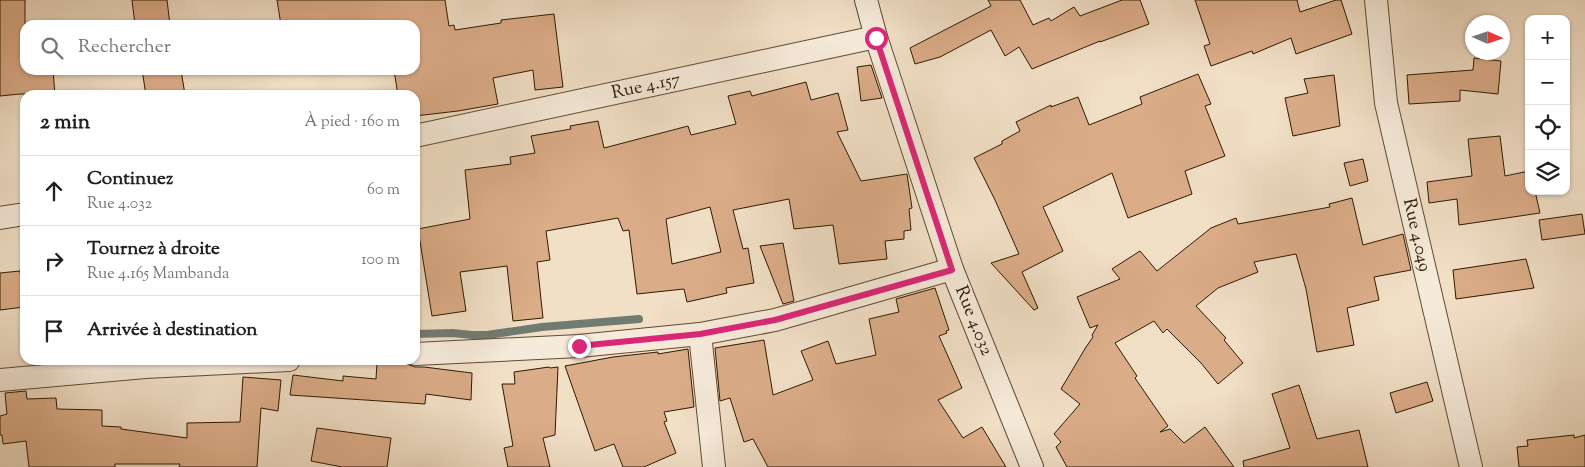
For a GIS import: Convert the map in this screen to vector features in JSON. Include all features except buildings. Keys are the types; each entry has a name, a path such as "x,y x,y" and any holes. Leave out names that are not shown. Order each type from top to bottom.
{"street":[{"name":"Rue 4.032","path":"866,0 876,38 952,270 1032,467"},
{"name":"Rue 4.049","path":"1376,0 1386,103 1471,467"},
{"name":"Rue 4.157","path":"420,135 876,38"},
{"path":"0,218 20,215"},
{"path":"420,354 579,346 700,334 775,320 952,270"},
{"path":"700,334 714,467"},
{"path":"0,380 186,365"}],"waterway":[{"path":"420,334 487,335 542,327 639,319"}],"route":[{"path":"579,346 700,334 775,320 952,270 876,38"}]}
